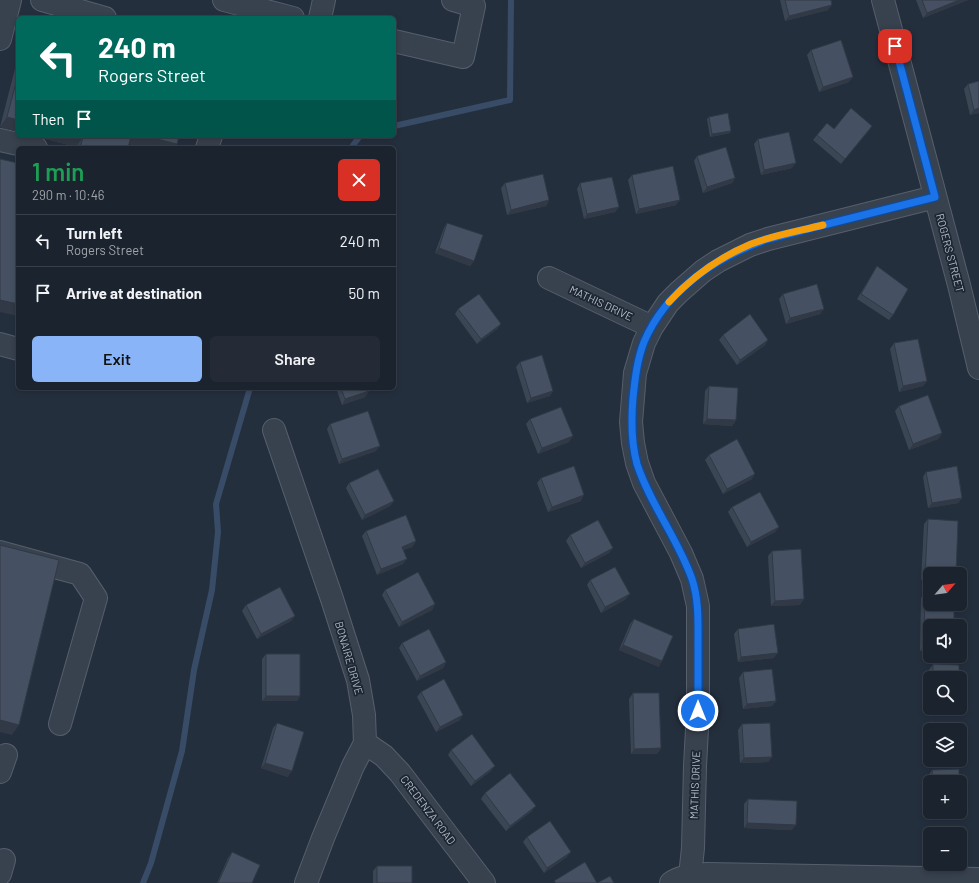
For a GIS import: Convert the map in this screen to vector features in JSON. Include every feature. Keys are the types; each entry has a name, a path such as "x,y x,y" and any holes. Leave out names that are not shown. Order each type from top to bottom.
{"street":[{"path":"0,39 10,0"},
{"path":"42,0 98,16"},
{"path":"224,0 285,16"},
{"path":"320,16 324,0"},
{"path":"396,41 463,57 474,6 453,0"},
{"name":"ROGERS STREET","path":"883,0 959,285 979,368"},
{"path":"0,140 27,146"},
{"name":"MATHIS DRIVE","path":"680,880 693,848 698,711 698,606 692,579 681,553 644,483 637,463 631,422 635,373 644,343 652,327 668,303 679,292 703,271 750,244 935,197"},
{"name":"MATHIS DRIVE","path":"549,278 652,327"},
{"path":"0,344 16,349"},
{"name":"BONAIRE DRIVE","path":"274,430 358,680 364,715 365,743 350,773 306,883"},
{"path":"0,552 80,574 96,598 60,724"},
{"name":"CREDENZA ROAD","path":"365,743 384,756 400,773 484,883"},
{"path":"680,880 707,874 979,879"}],"building":[{"path":"785,0 831,0 832,5 789,16"},
{"path":"922,0 959,0 927,13"},
{"path":"841,40 853,77 823,87 811,50"},
{"path":"979,81 979,108 974,110 968,84"},
{"path":"16,83 16,119 7,117"},
{"path":"851,108 872,126 845,159 817,135 827,123 834,129"},
{"path":"728,113 731,131 712,134 709,117"},
{"path":"789,132 796,163 764,170 758,139"},
{"path":"83,138 130,138 128,146 81,146"},
{"path":"153,138 178,138 177,144"},
{"path":"726,147 735,178 707,187 697,156"},
{"path":"0,159 16,163 16,304 0,300"},
{"path":"673,166 680,200 639,209 632,175"},
{"path":"543,174 549,200 511,210 505,183"},
{"path":"612,177 619,207 587,214 580,183"},
{"path":"447,223 483,235 474,261 439,248"},
{"path":"877,266 908,289 893,315 861,294"},
{"path":"817,284 824,309 790,318 783,294"},
{"path":"479,294 501,324 481,339 458,309"},
{"path":"750,314 768,340 740,360 723,335"},
{"path":"918,339 927,381 903,386 894,343"},
{"path":"542,355 553,391 531,398 520,362"},
{"path":"709,386 738,388 736,420 707,419"},
{"path":"342,390 369,390 369,391 345,399"},
{"path":"928,395 942,433 913,444 899,406"},
{"path":"561,407 573,436 542,448 530,419"},
{"path":"368,411 380,446 342,459 330,424"},
{"path":"737,439 755,474 727,489 709,455"},
{"path":"574,466 584,495 552,507 541,478"},
{"path":"957,466 962,498 932,503 926,472"},
{"path":"378,469 394,501 365,515 349,483"},
{"path":"760,492 779,527 751,542 732,507"},
{"path":"406,515 416,541 402,547 407,559 381,569 366,531"},
{"path":"928,519 958,521 956,567 925,567"},
{"path":"598,520 613,548 585,563 570,535"},
{"path":"0,545 59,560 19,725 0,720"},
{"path":"801,549 804,599 775,601 772,551"},
{"path":"615,567 630,594 605,607 590,580"},
{"path":"418,572 435,604 402,622 385,590"},
{"path":"280,587 295,616 261,634 246,605"},
{"path":"925,611 954,611 954,619 924,619"},
{"path":"634,619 673,636 662,661 623,645"},
{"path":"774,624 778,653 741,657 738,629"},
{"path":"429,629 446,662 420,676 402,643"},
{"path":"266,654 300,654 300,696 266,696"},
{"path":"933,664 959,665 959,671 933,671"},
{"path":"772,669 776,701 747,704 743,672"},
{"path":"444,679 463,715 440,727 421,692"},
{"path":"633,693 659,693 661,748 634,749"},
{"path":"277,723 304,732 292,771 265,763"},
{"path":"770,723 772,757 744,758 742,724"},
{"path":"472,734 495,766 475,781 451,750"},
{"path":"959,769 959,775 932,775 932,770"},
{"path":"510,773 536,806 510,826 485,793"},
{"path":"748,799 797,801 796,825 747,823"},
{"path":"550,821 571,852 547,868 527,837"},
{"path":"232,852 260,865 252,883 218,883"},
{"path":"585,862 597,883 556,883 554,881"},
{"path":"377,866 412,866 412,883 377,883"},
{"path":"610,876 614,883 597,883"}],"waterway":[{"path":"396,126 510,100 511,0"},
{"path":"352,146 358,138"},
{"path":"143,883 151,863 182,751 194,670 212,590 218,532 216,504 249,390"}],"slow traffic":[{"path":"669,302 703,271 750,244 823,225"}],"route":[{"path":"698,711 698,606 692,579 681,553 644,483 637,463 631,422 635,373 644,343 652,327 668,303 703,271 718,261 750,244 935,197 895,46"}]}
